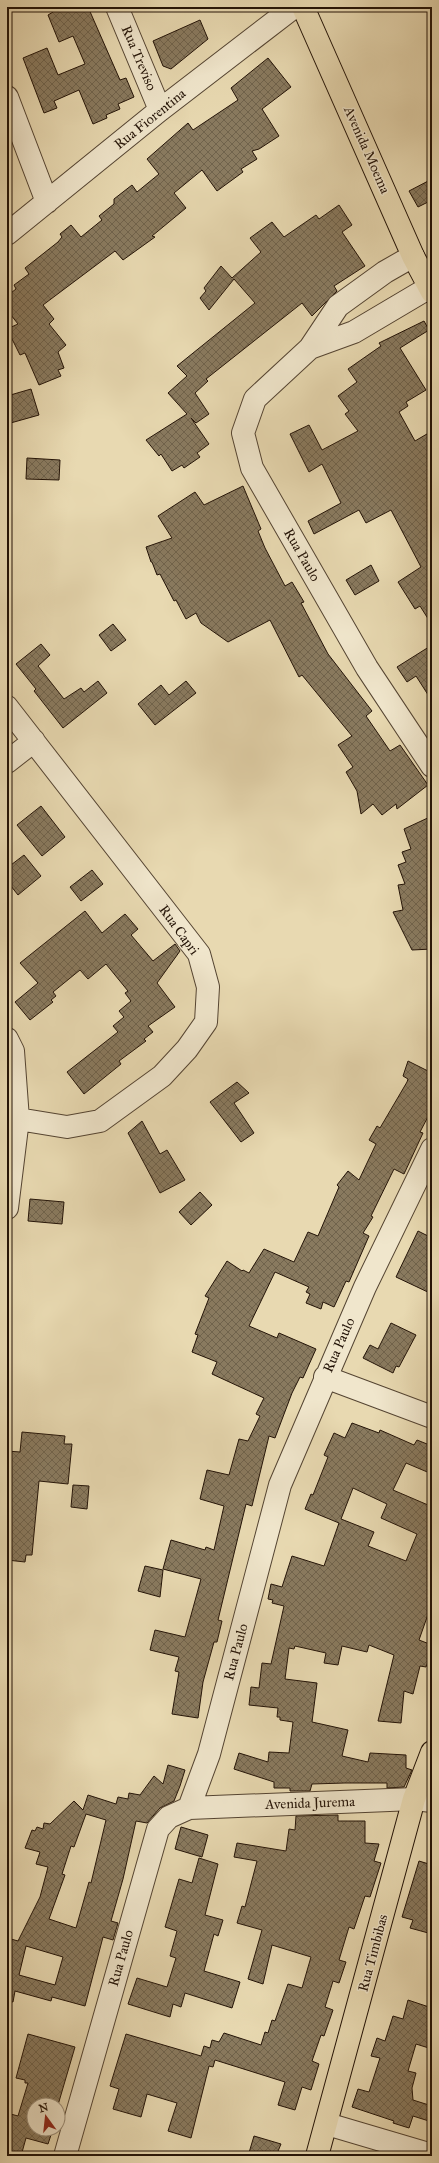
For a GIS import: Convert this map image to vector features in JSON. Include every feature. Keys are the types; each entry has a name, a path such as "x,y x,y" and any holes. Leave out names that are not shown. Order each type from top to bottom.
{"main road":[{"name":"Avenida Moema","path":"303,7 413,256 431,289"},
{"name":"Rua Timbibas","path":"318,2156 423,1800 432,1752"}],"street":[{"name":"Rua Treviso","path":"117,7 160,110"},
{"name":"Rua Fiorentina","path":"7,234 160,110 294,7"},
{"path":"7,97 47,202"},
{"name":"Rua Paulo","path":"413,256 385,272 338,306 310,348 255,399 243,433 252,468 367,668 431,763"},
{"name":"Rua Paulo","path":"310,348 354,332 431,289"},
{"name":"Rua Capri","path":"7,707 199,954 208,987 206,1022 187,1049 162,1076 100,1121 67,1127 18,1119"},
{"path":"7,762 34,741"},
{"path":"7,1039 13,1051 18,1119 7,1208"},
{"name":"Rua Paulo","path":"64,2156 158,1829 169,1817 189,1808 209,1754 280,1485 364,1287 432,1149"},
{"path":"325,1377 432,1417"},
{"name":"Avenida Jurema","path":"189,1808 423,1800"},
{"path":"327,2124 432,2155"}],"building":[{"path":"51,7 88,7 120,80 126,78 134,97 118,104 120,109 106,115 107,118 93,124 79,90 54,101 57,108 44,113 23,58 47,48 58,75 85,64 73,36 59,42 48,15 53,12"},
{"path":"200,20 208,39 171,69 163,66 153,41"},
{"path":"268,58 291,87 262,109 279,136 259,149 252,151 257,159 241,169 243,172 217,191 202,170 174,193 186,208 152,236 155,237 123,260 115,251 43,305 54,319 49,324 66,345 58,352 64,368 58,370 61,376 39,385 25,353 20,355 7,329 18,324 7,310 7,296 16,289 14,285 29,274 25,268 58,242 62,237 60,234 71,225 81,237 102,220 99,216 114,204 114,199 132,185 137,192 159,174 147,159 188,123 193,130 238,100 231,88"},
{"path":"432,179 432,200 418,207 409,191"},
{"path":"339,205 352,225 342,232 365,266 334,286 337,291 312,316 302,303 206,379 208,381 195,393 209,414 196,423 191,418 209,444 197,453 200,457 184,468 182,465 172,471 161,454 159,456 146,440 187,414 168,393 187,376 177,366 255,303 234,279 209,310 200,298 206,291 204,288 221,266 232,278 261,252 250,238 272,222 284,237 316,215 319,219"},
{"path":"424,321 429,330 400,348 426,390 406,402 408,406 399,412 415,441 432,431 432,625 420,606 415,609 398,582 421,567 391,510 366,523 359,510 314,534 308,521 341,503 322,464 309,472 290,434 309,425 322,450 358,431 345,414 349,411 338,396 357,382 348,369 381,346 379,343"},
{"path":"31,389 39,415 7,424 7,396"},
{"path":"27,458 60,460 59,480 26,479"},
{"path":"243,486 261,529 258,531 265,548 285,586 292,582 304,602 301,603 328,654 372,711 366,716 390,751 400,745 428,785 397,809 396,804 382,815 373,804 361,814 357,791 346,772 353,767 338,745 352,736 302,675 299,677 270,620 228,642 201,623 196,613 186,619 176,600 174,601 160,574 157,575 146,547 172,538 158,516 195,492 204,505"},
{"path":"371,565 379,581 355,595 346,580"},
{"path":"113,624 126,640 111,651 99,635"},
{"path":"41,644 50,655 38,666 64,699 81,688 84,692 98,681 107,693 63,728 34,691 36,689 16,664"},
{"path":"432,645 432,701 416,676 407,682 397,667"},
{"path":"186,681 196,693 155,725 138,704 161,685 169,695"},
{"path":"41,806 65,837 42,856 17,825"},
{"path":"432,816 432,864 427,866 432,885 432,949 412,950 393,912 403,910 398,885 405,884 398,865 406,862 402,852 411,849 404,829"},
{"path":"24,855 41,876 18,895 7,881 7,868"},
{"path":"92,870 103,884 81,901 70,887"},
{"path":"85,911 102,933 125,914 138,929 131,935 153,961 175,944 180,951 157,983 175,1007 148,1026 153,1032 144,1039 146,1041 119,1061 121,1064 84,1094 67,1072 118,1032 113,1026 124,1017 119,1011 131,1001 125,993 128,991 106,964 88,979 80,970 53,992 56,996 51,1000 53,1002 30,1020 15,1002 38,983 20,963"},
{"path":"408,1061 432,1073 432,1109 420,1132 423,1133 404,1174 394,1169 371,1216 373,1217 363,1233 369,1236 349,1282 346,1281 334,1307 323,1302 321,1309 306,1303 310,1294 306,1292 309,1287 275,1272 249,1326 277,1338 279,1333 316,1349 303,1378 300,1377 292,1393 275,1438 269,1436 252,1506 246,1504 218,1620 222,1621 217,1642 214,1642 203,1682 198,1718 172,1714 179,1672 175,1671 179,1657 150,1650 155,1630 185,1637 201,1579 163,1569 171,1540 205,1550 206,1547 214,1550 224,1506 200,1499 207,1470 229,1475 239,1439 248,1441 260,1416 256,1414 264,1398 212,1374 217,1362 192,1352 198,1335 195,1334 209,1298 205,1296 227,1261 242,1271 243,1270 249,1273 264,1249 294,1262 308,1232 318,1236 339,1187 337,1185 348,1171 359,1180 376,1144 369,1140 377,1126 380,1128 407,1082 408,1079 403,1076"},
{"path":"237,1082 249,1093 234,1103 254,1133 241,1142 210,1102"},
{"path":"142,1121 160,1154 167,1150 185,1180 160,1193 128,1133"},
{"path":"200,1192 212,1205 191,1225 179,1212"},
{"path":"30,1199 64,1202 62,1224 28,1221"},
{"path":"418,1231 432,1238 432,1294 396,1277"},
{"path":"391,1323 416,1335 399,1367 396,1366 393,1373 363,1358 370,1345 378,1349"},
{"path":"352,1423 379,1433 380,1430 414,1445 417,1440 432,1446 432,1474 406,1463 393,1490 428,1505 432,1498 432,1603 419,1640 432,1645 432,1651 426,1667 420,1666 413,1694 404,1691 401,1723 378,1721 394,1655 369,1645 367,1652 342,1646 338,1665 324,1663 326,1653 295,1646 294,1649 289,1648 285,1679 317,1683 312,1722 348,1730 342,1756 368,1762 370,1753 406,1755 406,1768 412,1770 404,1787 387,1788 387,1783 312,1784 310,1791 290,1791 290,1788 274,1788 274,1782 234,1769 239,1753 268,1762 269,1752 289,1753 293,1722 280,1720 280,1717 277,1717 278,1708 249,1705 251,1687 259,1688 262,1663 271,1664 284,1606 272,1603 273,1600 268,1599 271,1584 282,1587 292,1556 324,1566 339,1523 305,1509 311,1494 313,1495 328,1457 324,1455 334,1433 345,1438","holes":["353,1488 387,1504 381,1518 417,1534 406,1561 368,1546 374,1532 341,1519"]},
{"path":"22,1432 65,1436 64,1444 72,1444 68,1484 39,1481 32,1555 26,1555 25,1562 7,1560 7,1451 20,1452"},
{"path":"73,1485 89,1486 87,1509 71,1507"},
{"path":"145,1566 163,1570 160,1597 138,1591"},
{"path":"168,1765 185,1770 174,1801 160,1808 147,1823 136,1821 123,1879 111,1921 118,1923 113,1940 103,1937 85,2006 52,1997 51,2001 15,1991 13,2002 7,2001 7,1943 9,1943 11,1939 18,1941 40,1897 48,1867 36,1864 40,1852 25,1848 32,1830 35,1831 37,1827 43,1829 44,1823 50,1824 74,1801 83,1810 88,1795 116,1804 118,1797 128,1799 129,1793 140,1795 154,1776 163,1784","holes":["86,1814 106,1820 91,1883 89,1882 76,1928 49,1919 65,1875 62,1874 71,1846 74,1847","26,1946 63,1957 55,1985 19,1975"]},
{"path":"338,1815 338,1821 365,1821 365,1843 379,1844 374,1861 381,1863 370,1897 365,1896 354,1929 349,1927 339,1960 346,1962 339,1983 333,1981 325,2007 333,2010 324,2036 321,2035 312,2061 319,2064 311,2090 302,2087 295,2110 278,2105 285,2082 215,2060 213,2067 209,2066 191,2138 168,2131 177,2103 147,2094 141,2117 113,2109 119,2089 110,2086 126,2034 201,2056 204,2046 210,2048 212,2040 219,2042 224,2033 261,2045 265,2032 268,2033 272,2020 275,2021 288,1984 302,1988 311,1957 272,1945 263,1984 248,1979 262,1930 237,1923 242,1906 245,1907 257,1861 234,1857 237,1843 286,1851 289,1829 295,1830 296,1816"},
{"path":"181,1827 208,1835 202,1857 175,1849"},
{"path":"199,1858 218,1864 205,1915 223,1920 218,1936 214,1934 204,1971 240,1982 232,2008 185,1993 181,2007 173,2004 170,2017 128,2004 137,1978 167,1987 176,1958 170,1956 177,1931 165,1927 179,1879 192,1883"},
{"path":"419,1861 432,1865 432,1934 410,1928 413,1920 402,1917"},
{"path":"408,2000 432,2008 432,2049 416,2044 408,2071 416,2073 412,2088 413,2100 432,2106 432,2122 413,2116 409,2128 393,2123 394,2121 352,2107 358,2089 369,2092 380,2058 371,2056 377,2038 385,2041 393,2016 403,2019"},
{"path":"28,2034 75,2047 60,2097 26,2097 26,2137 50,2137 48,2144 26,2138 21,2156 7,2156 7,2113 18,2116 28,2083 25,2083 25,2080 16,2078"},
{"path":"254,2136 281,2144 276,2156 248,2156"}]}
